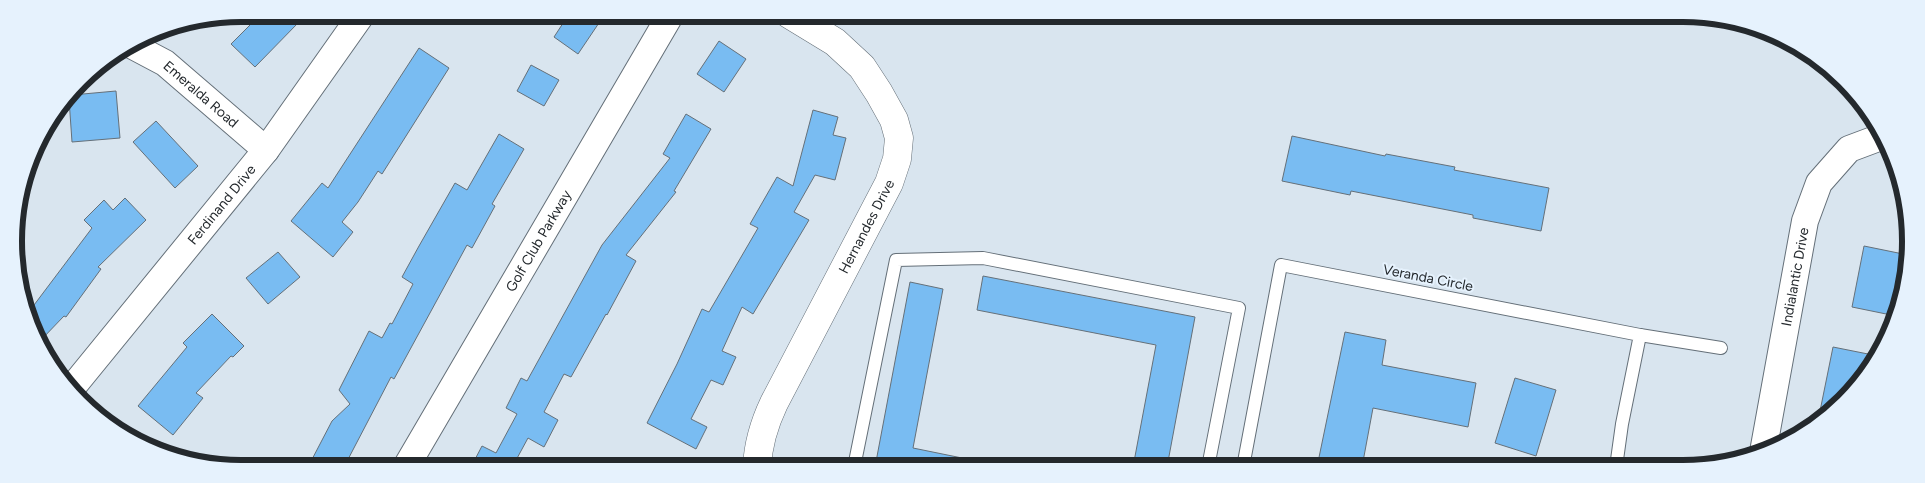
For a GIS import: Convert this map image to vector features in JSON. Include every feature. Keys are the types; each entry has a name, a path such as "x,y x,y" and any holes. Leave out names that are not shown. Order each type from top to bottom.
{"street":[{"name":"Ferdinand Drive","path":"75,384 266,150 356,22"},
{"name":"Golf Club Parkway","path":"410,460 666,22"},
{"name":"Hernandes Drive","path":"758,460 763,427 774,403 890,182 897,159 899,138 894,120 862,67 835,42 802,22"},
{"name":"Emeralda Road","path":"139,48 166,63 266,150"},
{"name":"Indialantic Drive","path":"1764,445 1805,221 1819,183 1849,149 1877,139"}],"lane":[{"path":"855,460 896,260 983,258 1239,308 1209,460"},
{"name":"Veranda Circle","path":"1244,460 1281,265 1640,335"},
{"path":"1617,460 1622,424 1640,335 1721,348"}],"building":[{"path":"253,22 298,23 255,67 231,44"},
{"path":"564,22 600,22 578,54 554,37"},
{"path":"719,41 746,59 724,92 697,74"},
{"path":"419,48 449,68 382,174 378,171 358,202 342,222 353,232 333,257 291,221 322,183 328,188"},
{"path":"531,65 559,80 544,106 517,91"},
{"path":"116,91 120,138 72,142 70,106 80,94"},
{"path":"813,110 838,117 833,135 846,138 835,180 815,175 794,212 809,220 753,314 742,307 722,351 736,357 723,385 711,380 691,419 707,427 696,449 647,423 702,309 709,312 758,228 750,224 777,177 793,186"},
{"path":"686,114 711,129 674,191 676,192 626,255 636,261 571,377 564,374 544,412 558,420 544,447 528,438 516,460 475,460 482,446 496,453 517,414 506,408 521,378 527,381 602,245 670,158 663,154"},
{"path":"156,121 198,166 175,188 133,142"},
{"path":"499,134 524,149 492,204 495,206 472,248 467,245 394,379 391,377 348,460 312,460 332,421 350,404 339,390 369,331 382,338 390,323 392,324 413,284 402,277 419,246 455,183 467,190"},
{"path":"1292,136 1385,156 1386,154 1455,167 1454,170 1549,188 1541,231 1473,218 1473,215 1351,191 1350,195 1282,181"},
{"path":"125,198 146,220 98,267 101,269 66,317 64,316 44,337 33,307 92,228 84,220 104,200 113,210"},
{"path":"1864,246 1902,254 1901,270 1890,315 1852,307"},
{"path":"278,252 300,277 268,304 246,278"},
{"path":"983,276 1195,317 1168,460 1134,460 1156,345 977,310"},
{"path":"910,282 943,289 913,448 967,460 876,460"},
{"path":"212,314 244,346 233,357 231,356 196,393 203,398 173,435 138,406 187,347 183,343"},
{"path":"1345,332 1386,340 1382,365 1476,383 1468,427 1373,408 1363,460 1318,460"},
{"path":"1833,347 1871,355 1848,386 1820,413"},
{"path":"1515,378 1556,390 1536,456 1495,443"}]}
